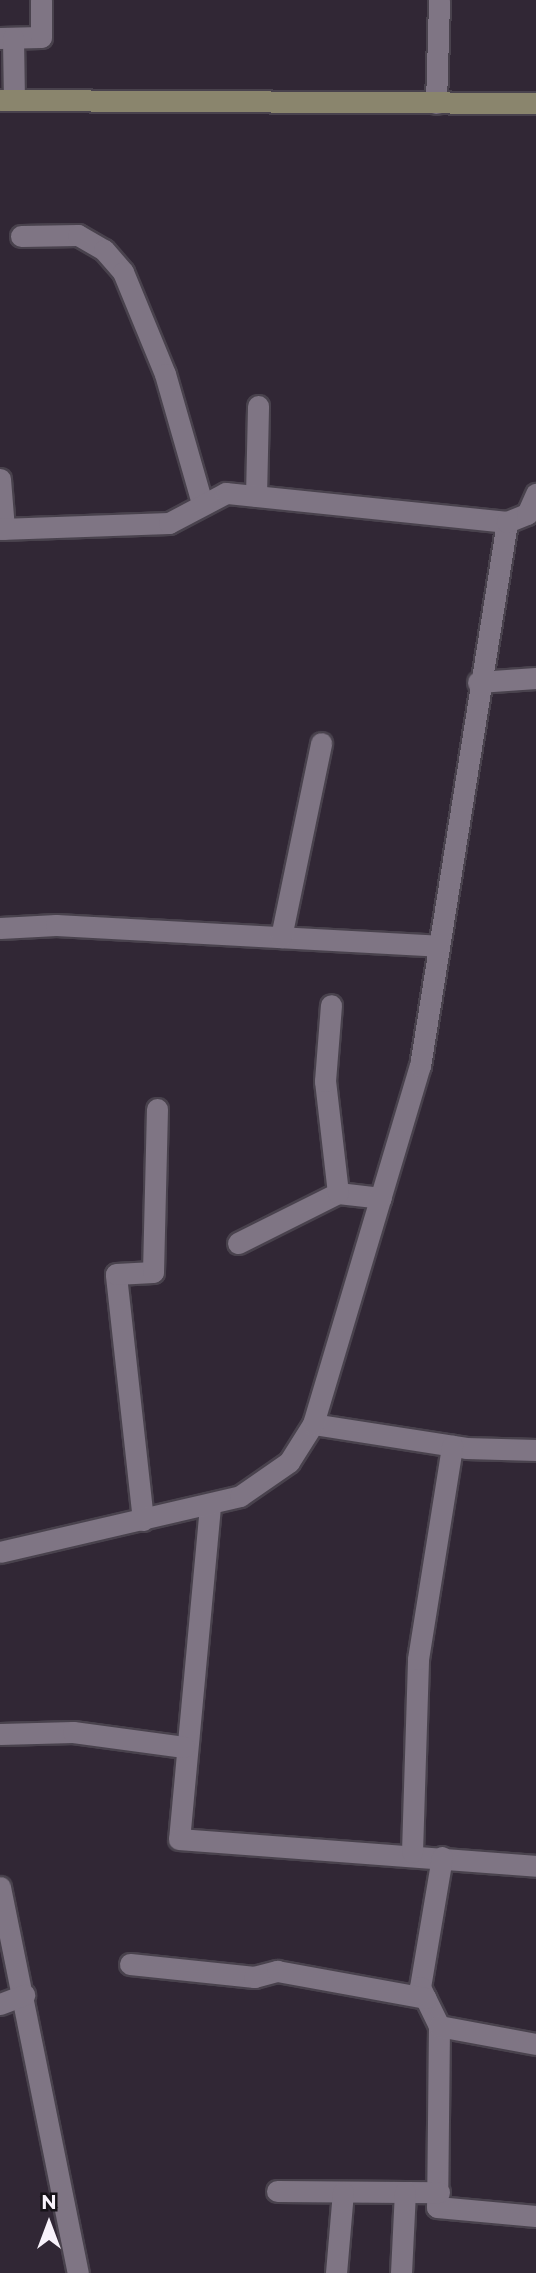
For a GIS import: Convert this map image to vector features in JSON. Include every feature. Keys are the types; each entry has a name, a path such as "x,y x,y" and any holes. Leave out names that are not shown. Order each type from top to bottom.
{"main road":[{"path":"7,100 536,103"}],"street":[{"path":"7,100 7,38 41,37 41,0"},
{"path":"436,103 439,0"},
{"path":"21,236 78,235 104,250 123,272 165,374 202,503"},
{"path":"256,496 258,406"},
{"path":"0,479 2,529 169,523 202,503 226,493 507,522 527,514 536,494"},
{"path":"0,1552 210,1506 240,1496 289,1462 313,1424 421,1066 438,946 457,866 478,682 507,522"},
{"path":"478,682 536,678"},
{"path":"281,937 321,743"},
{"path":"0,928 281,937 438,946"},
{"path":"331,1005 325,1081 338,1193"},
{"path":"144,1520 116,1274 153,1272 156,1109"},
{"path":"238,1242 338,1193 381,1198"},
{"path":"313,1424 452,1446 536,1450"},
{"path":"412,1852 418,1659 452,1446"},
{"path":"210,1506 184,1747 179,1839 412,1852 536,1866"},
{"path":"0,1734 73,1732 184,1747"},
{"path":"442,1857 421,1987 439,2026 437,2207 536,2216"},
{"path":"0,1887 24,1995 78,2273"},
{"path":"130,1964 254,1977 277,1971 426,1998"},
{"path":"0,2004 24,1995"},
{"path":"439,2026 536,2044"},
{"path":"277,2191 439,2192"},
{"path":"336,2273 343,2192"},
{"path":"401,2273 405,2192"}]}
